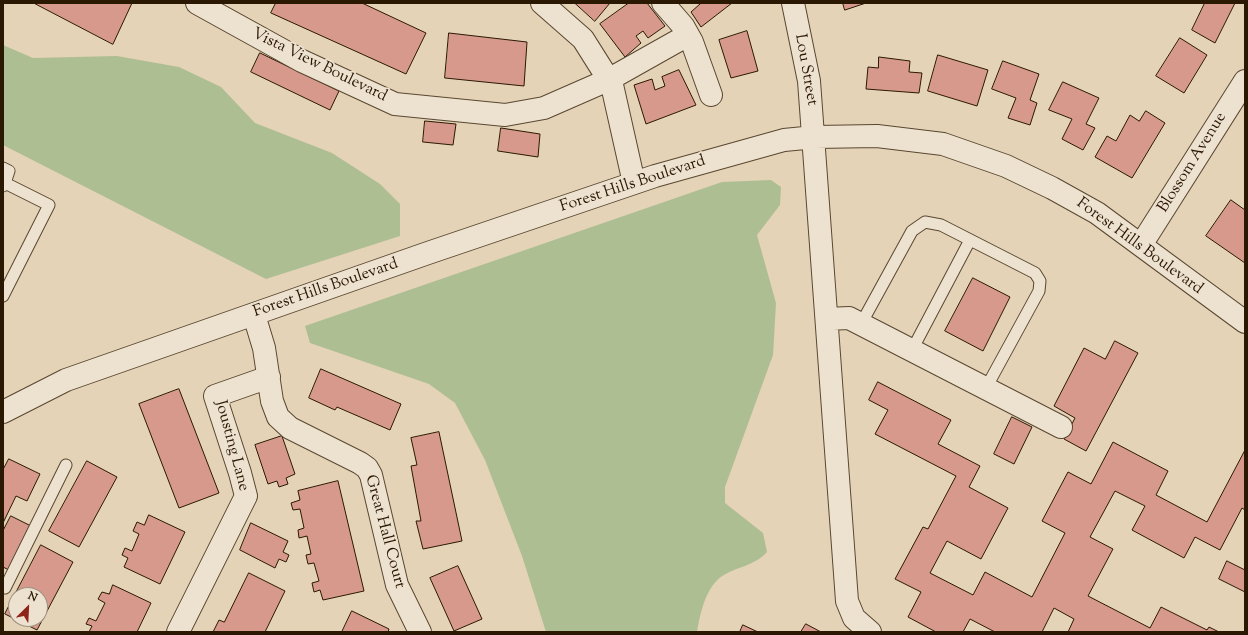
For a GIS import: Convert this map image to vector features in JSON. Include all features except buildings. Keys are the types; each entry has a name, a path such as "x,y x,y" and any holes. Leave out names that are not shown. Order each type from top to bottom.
{"street":[{"path":"542,3 583,39 612,85 634,183"},
{"path":"663,3 683,26 688,35 711,95"},
{"name":"Lou Street","path":"793,3 810,81 848,601 854,618 870,632"},
{"name":"Vista View Boulevard","path":"202,4 302,61 395,104 505,115 544,108 608,80 688,35"},
{"name":"Blossom Avenue","path":"1141,245 1245,81"},
{"name":"Forest Hills Boulevard","path":"3,412 66,380 428,253 634,183 784,140 814,137 876,136 943,144 1006,166 1052,188 1097,213 1245,322"},
{"name":"Great Hall Court","path":"254,314 264,348 272,401 278,417 290,428 360,462 367,468 371,475 397,585 420,632"},
{"path":"827,319 849,318 1061,427"},
{"name":"Jousting Lane","path":"178,632 246,496 215,396 269,377"}],"lane":[{"path":"3,168 9,171 4,185 49,205 3,296"},
{"path":"861,324 912,231 925,222 941,225 1035,273 1040,281 1039,291 986,388"},
{"path":"912,350 970,240"},
{"path":"3,587 5,588 66,465"}],"green space":[{"path":"3,45 33,58 117,56 179,67 221,87 255,123 332,153 380,184 400,204 400,236 266,279 3,145"},
{"path":"771,180 781,187 780,205 757,235 776,303 773,355 725,487 725,503 763,533 767,552 752,563 724,575 718,580 708,593 705,600 697,632 546,632 522,556 485,460 455,403 429,384 310,343 305,326 722,182"}]}
